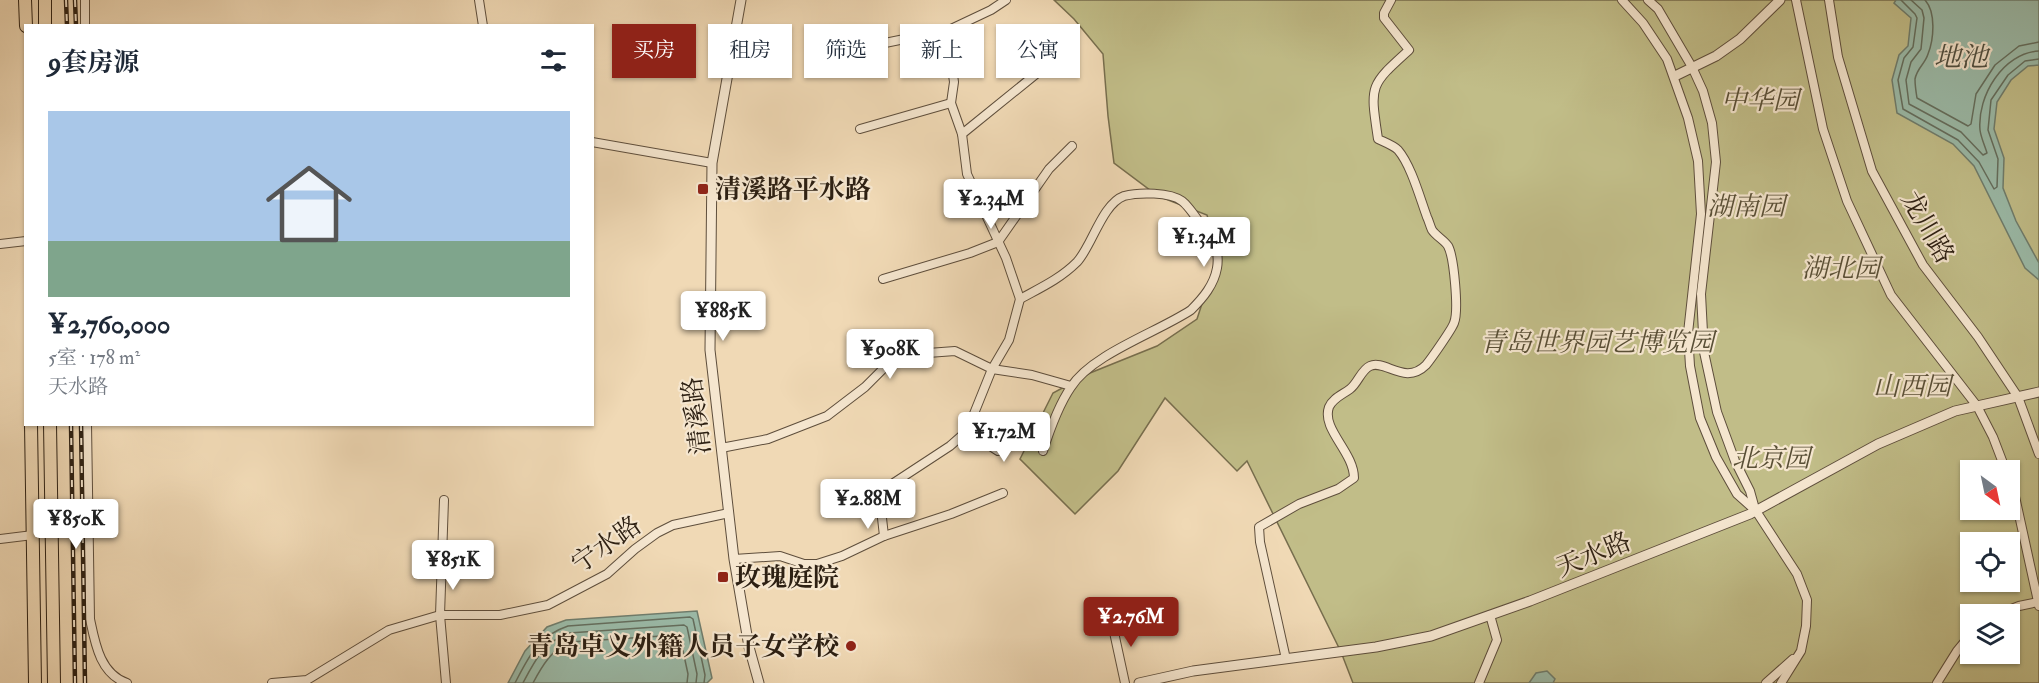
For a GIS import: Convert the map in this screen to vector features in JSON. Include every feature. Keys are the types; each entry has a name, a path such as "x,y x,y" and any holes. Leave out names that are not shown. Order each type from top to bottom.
{"highway":[{"path":"25,0 26,24"},
{"path":"45,0 45,24"},
{"path":"31,426 35,683"},
{"path":"50,426 54,683"}],"street":[{"path":"85,0 85,24"},
{"path":"479,0 483,24"},
{"name":"清溪路","path":"741,0 712,163 710,350 734,559 749,647 759,683"},
{"path":"961,24 1006,0"},
{"path":"1286,659 1260,543 1259,527 1299,504 1338,489 1354,478 1352,462 1330,427 1329,407 1335,399 1352,388 1366,369 1372,365 1377,364 1401,373 1417,370 1425,365 1454,323 1456,292 1449,247 1432,230 1405,161 1397,149 1378,138 1373,108 1375,85 1380,76 1408,50 1384,18 1384,13 1391,0"},
{"path":"1622,0 1643,23 1668,59 1688,118 1698,161 1701,214 1688,333 1690,366 1700,418 1716,457 1737,494 1756,511 1797,574 1807,600 1806,626 1801,651 1781,683"},
{"path":"1648,0 1658,9 1692,67 1703,91 1712,123 1716,162 1701,294 1704,352 1717,412 1756,511"},
{"path":"1675,76 1716,56 1740,39 1780,0"},
{"path":"1796,0 1823,129 1847,201 1891,295 1977,406 2002,460"},
{"name":"龙川路","path":"1829,0 1838,57 1872,171 1923,265 1978,337 2018,397 2039,454"},
{"path":"884,536 880,500 889,486 950,446 967,431 992,369 1009,340 1020,300 1006,258 967,174 962,134 951,103 953,78"},
{"path":"962,134 1031,78"},
{"path":"860,129 951,103"},
{"path":"594,142 712,163"},
{"path":"883,279 970,253 998,242 1049,169 1072,146"},
{"path":"1020,300 1056,280 1078,260 1113,205 1125,196 1137,194 1169,196 1181,200 1217,251 1217,268 1212,284 1191,310 1097,362 1071,386 1052,424 1043,451"},
{"path":"0,244 24,241"},
{"path":"721,448 768,438 827,416 901,355 955,351 992,369 1032,375 1071,386"},
{"name":"天水路","path":"1139,683 1193,671 1376,647 1431,636 1530,601 1756,511 1878,444 1955,411 2039,392"},
{"path":"967,431 998,452 1002,449 1016,417"},
{"path":"87,426 90,619 95,647 105,667 120,681 127,683"},
{"path":"734,559 780,556 804,564 817,564 842,556 884,536 951,514 1003,493"},
{"path":"444,500 440,615 446,683"},
{"name":"宁水路","path":"273,683 307,680 389,630 440,615 500,615 548,605 607,574 657,533 674,525 729,513"},
{"path":"2020,518 2039,601 2020,606"},
{"path":"0,538 33,535"},
{"path":"1479,683 1497,640 1490,615"},
{"path":"1112,623 1125,683"},
{"path":"1937,683 1960,647"},
{"path":"1766,683 1801,651"}],"green space":[{"name":"青岛世界园艺博览园","path":"1054,0 2039,0 2039,683 1353,683 1341,652 1247,461 1237,471 1165,398 1118,471 1075,514 1020,459 1053,393 1090,373 1157,346 1197,319 1218,255 1207,215 1158,196 1114,163 1103,54"}],"water":[{"name":"地池","path":"1896,0 2039,0 2039,65 2028,66 2011,80 1997,102 1994,129 2004,158 2003,188 2016,221 2039,263 2039,280 2025,268 1974,166 1953,144 1897,113 1892,80 1899,55 1908,46 1911,18 1894,3"},
{"path":"697,611 712,678 707,683 508,683 525,651 547,627 566,620"},
{"path":"1547,671 1555,679 1553,683 1529,683 1536,673"}],"railway":[{"path":"66,0 67,24"},
{"path":"75,0 76,24"},
{"path":"71,426 75,683"},
{"path":"81,426 85,683"}],"place":[{"name":"清溪路平水路","path":"703,189"},
{"name":"玫瑰庭院","path":"723,577"},
{"name":"青岛卓义外籍人员子女学校","path":"851,646"}],"park label":[{"name":"中华园","path":"1760,100"},
{"name":"湖南园","path":"1746,206"},
{"name":"湖北园","path":"1841,268"},
{"name":"山西园","path":"1912,386"},
{"name":"北京园","path":"1771,458"}]}
